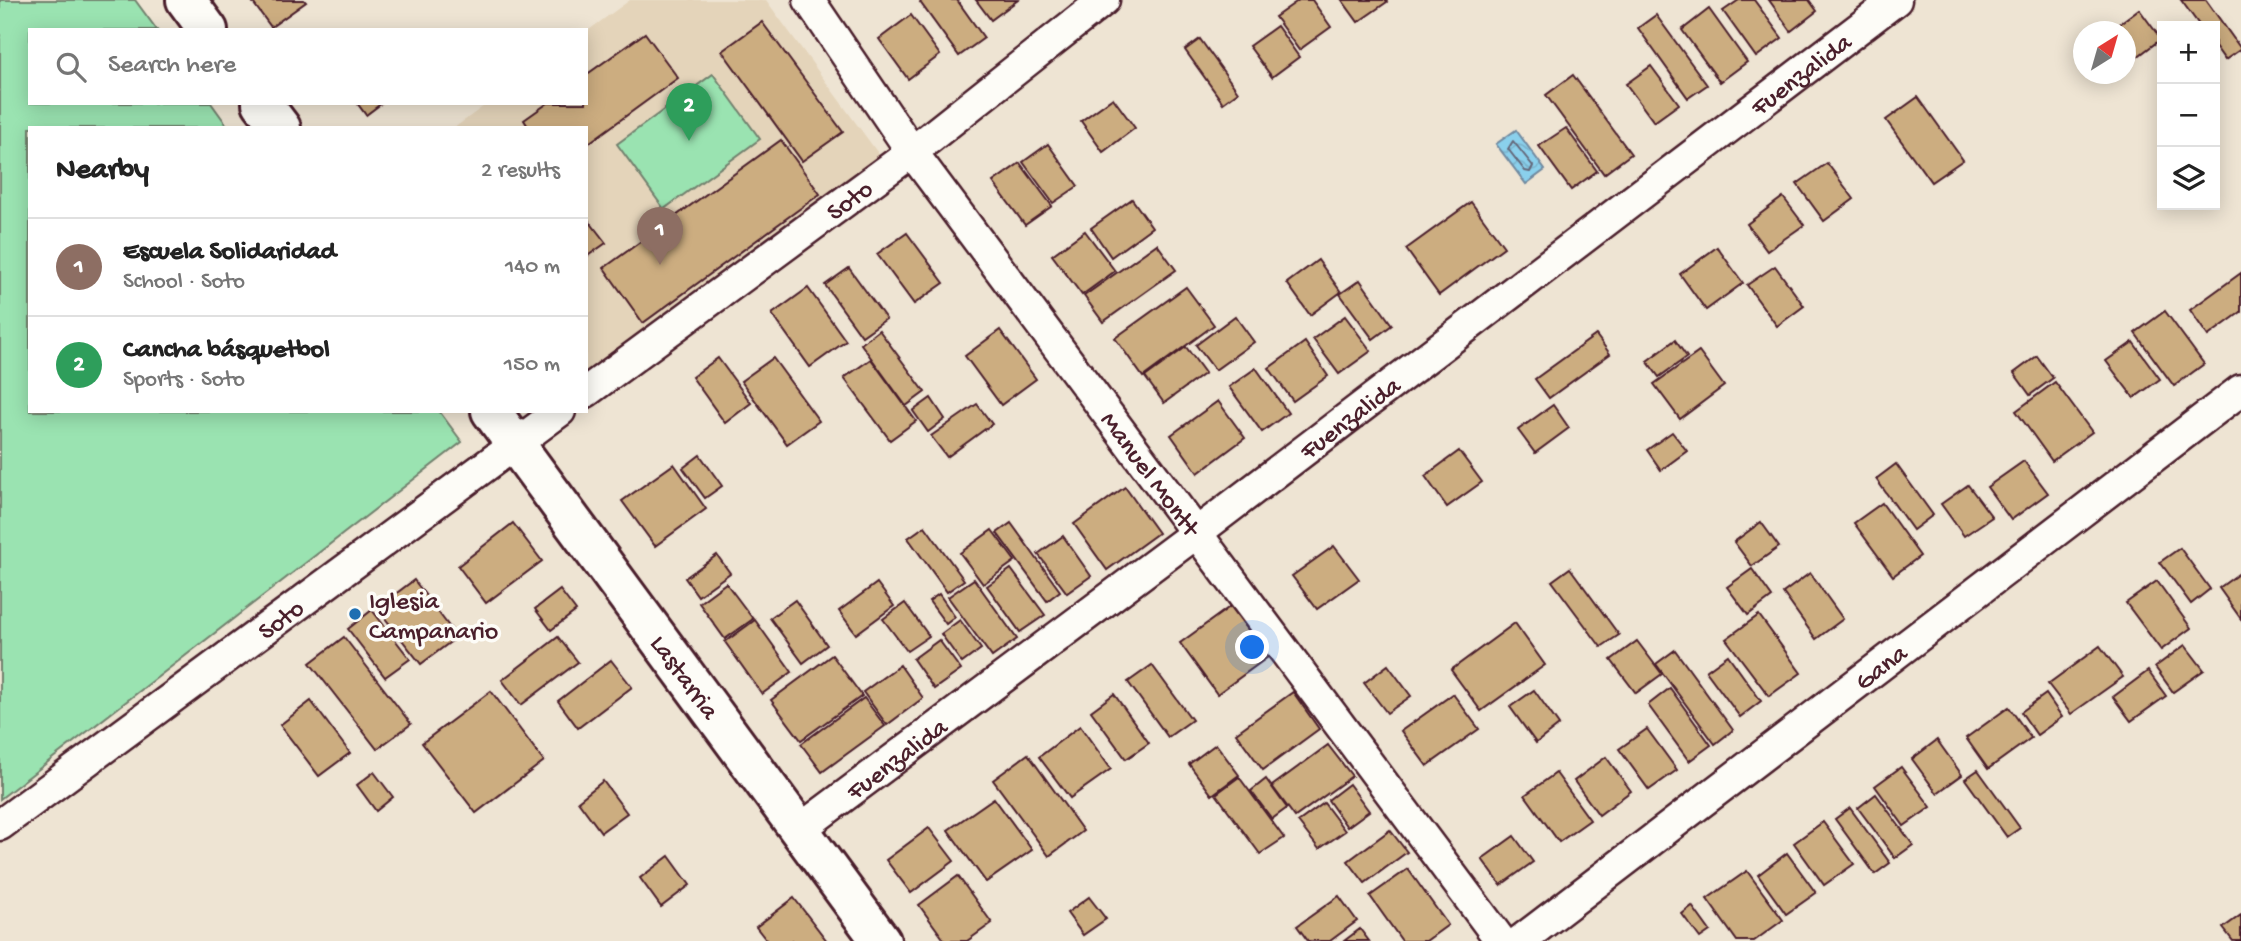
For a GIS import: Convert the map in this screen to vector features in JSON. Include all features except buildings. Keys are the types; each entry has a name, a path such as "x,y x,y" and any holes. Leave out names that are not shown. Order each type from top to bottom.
{"main road":[{"path":"186,0 207,28"},
{"path":"264,105 279,126"},
{"name":"Lastarria","path":"492,413 881,941"}],"street":[{"name":"Manuel Montt","path":"809,0 912,152 1501,941"},
{"name":"Soto","path":"588,391 912,152 1104,0"},
{"name":"Fuenzalida","path":"799,830 1195,534 1896,0"},
{"name":"Gana","path":"1520,941 2241,390"},
{"name":"Soto","path":"0,825 558,413"}],"shaded area":[{"path":"630,0 766,0 880,156 588,373 588,126 457,126 485,105 588,105 588,31"}],"green space":[{"path":"0,0 135,0 156,28 28,28 28,105 212,105 228,126 28,126 28,413 440,413 462,442 0,799"},
{"path":"713,74 760,139 664,209 617,144"}],"water":[{"path":"1516,130 1545,170 1526,184 1496,144"}],"place":[{"name":"Cancha básquetbol","path":"689,141"},
{"name":"Escuela Solidaridad","path":"660,265"},
{"name":"Iglesia Campanario","path":"355,614"}]}
